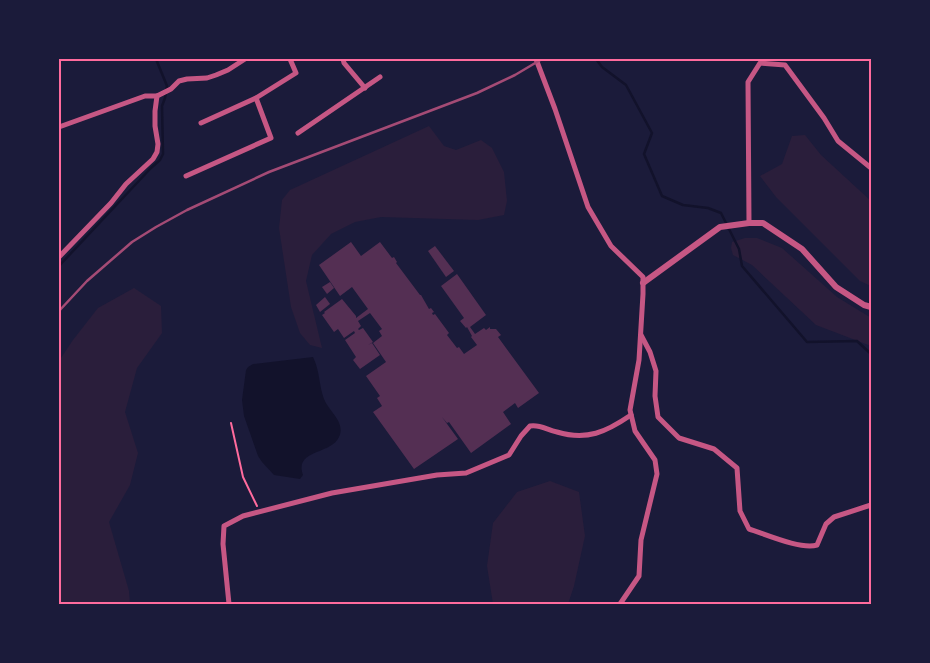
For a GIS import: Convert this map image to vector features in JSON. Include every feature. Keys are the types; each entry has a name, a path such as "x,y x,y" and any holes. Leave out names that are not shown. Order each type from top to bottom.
{"street":[{"path":"59,126 145,96 159,95 171,89 179,81 207,78 216,75 245,59"},
{"path":"201,124 256,98 296,73 290,59"},
{"path":"343,59 344,63 365,88"},
{"path":"536,59 588,207 612,246 643,277 639,360 630,410 635,431 655,460 657,474 641,540 639,576 620,604"},
{"path":"749,222 748,82 760,63 785,65 824,118 838,141 871,168"},
{"path":"298,133 380,78"},
{"path":"59,257 111,203 126,184 153,159 157,152 158,144 155,111 159,95"},
{"path":"186,176 271,138 256,98"},
{"path":"643,283 720,227 749,222 763,223 802,249 836,287 864,305 871,307"},
{"path":"641,333 656,371 655,396 658,417 679,438 714,449 736,468 740,510 749,529 788,542 811,547 817,546 826,524 834,517 871,505"},
{"path":"229,604 223,544 224,526 243,516 332,493 437,475 466,473 509,455 530,426 538,425 566,435 589,436 614,427 631,415"}],"path":[{"path":"230,423 243,477 260,512"}],"shaded area":[{"path":"429,126 444,146 456,150 481,140 492,148 504,172 507,201 504,215 478,220 381,217 355,222 331,234 312,255 306,281 322,348 310,345 300,333 291,307 279,228 282,200 290,190"},
{"path":"805,135 821,155 871,201 871,286 860,281 776,197 760,176 782,164 792,136"},
{"path":"745,238 757,238 782,248 837,297 871,317 871,346 816,325 752,265 733,255 732,242"},
{"path":"134,288 161,306 162,333 137,368 125,412 138,453 130,485 109,522 129,591 130,604 59,604 59,361 98,308"},
{"path":"313,357 324,399 339,422 341,432 335,443 308,456 304,461 302,467 303,475 300,479 274,475 258,456 244,416 242,400 246,370 253,364"},
{"path":"550,481 579,492 585,536 568,604 493,604 487,566 493,523 517,492"}],"building":[{"path":"351,242 361,256 380,242 392,258 394,257 396,263 421,295 429,309 431,308 434,312 432,313 433,315 435,314 449,333 447,335 464,354 477,345 467,327 460,321 464,318 441,286 457,274 486,315 470,327 475,334 484,328 486,330 490,327 490,329 496,329 501,335 498,337 539,393 518,408 515,403 503,412 511,424 471,453 449,422 447,423 442,417 458,439 414,469 373,412 382,406 377,398 380,396 366,376 386,362 373,343 382,336 379,331 382,329 370,313 358,321 361,326 358,329 363,328 373,342 368,345 372,343 380,355 360,369 353,360 356,357 345,340 355,333 354,331 344,338 338,329 334,332 322,315 342,299 356,318 368,309 352,287 340,296 319,265"},
{"path":"435,246 454,271 446,277 428,251"},
{"path":"330,282 334,288 327,294 322,287"},
{"path":"325,297 330,304 320,312 316,305"}],"waterway":[{"path":"59,266 160,160 163,154 162,106 167,86 156,59"},
{"path":"596,59 602,67 626,85 652,133 644,154 662,196 683,205 708,208 721,213 739,249 742,266 807,342 857,341 871,354"}],"railway":[{"path":"59,311 87,281 132,242 187,210 269,172 477,93 515,75 542,59"}]}
